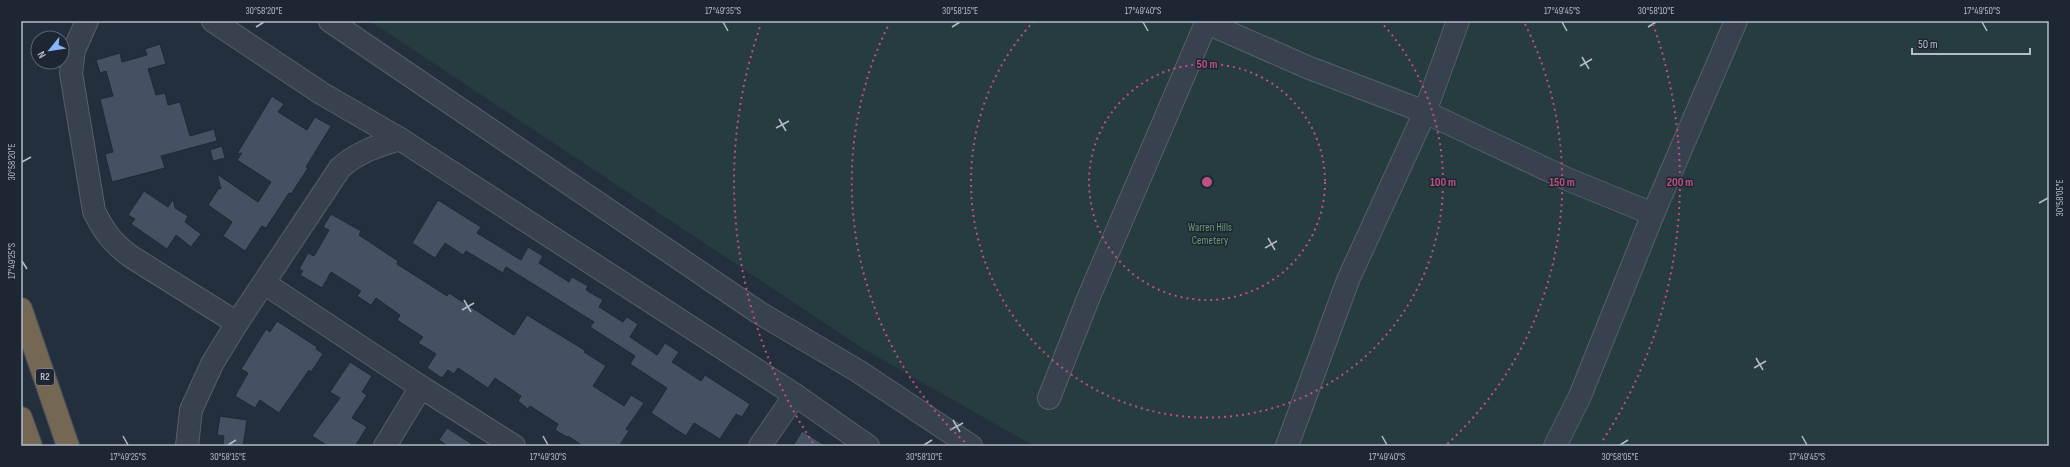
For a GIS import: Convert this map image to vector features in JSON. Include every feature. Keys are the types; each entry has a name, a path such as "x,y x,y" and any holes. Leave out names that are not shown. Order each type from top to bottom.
{"highway":[{"name":"R2","path":"21,309 68,446"},
{"path":"21,418 30,446"}],"street":[{"path":"87,21 74,50 71,73 94,211 104,231 114,244 130,256 237,323"},
{"path":"213,21 321,93 400,139 795,395 868,446"},
{"path":"330,21 758,312 858,371 971,446"},
{"path":"1287,446 1348,280 1425,112 1458,21"},
{"path":"1555,446 1580,396 1653,214 1736,21"},
{"path":"1049,398 1090,294 1207,22 1307,67 1425,112 1567,179 1653,214"},
{"path":"187,446 191,410 212,364 237,323 340,168 350,159 372,148 400,139"},
{"path":"264,283 514,446"},
{"path":"385,446 421,386"},
{"path":"760,446 795,395"}],"green space":[{"name":"Warren Hills Cemetery","path":"370,21 2049,21 2049,446 1034,446 862,348"}],"building":[{"path":"160,44 166,64 148,69 156,95 165,93 168,105 180,102 190,136 214,129 217,141 161,156 165,168 112,182 105,154 113,152 100,99 113,96 106,71 100,73 96,60 120,53 122,62 147,55 145,49"},
{"path":"272,96 284,104 278,112 307,130 315,117 331,126 306,167 308,168 291,194 289,193 266,228 262,226 245,251 223,236 232,222 208,205 219,188 221,189 217,174 258,202 271,182 237,160 242,153 237,154"},
{"path":"222,146 225,158 213,161 210,150"},
{"path":"144,191 168,207 173,199 175,208 188,216 185,222 201,234 191,247 176,235 167,249 131,224 135,219 128,215"},
{"path":"438,200 481,227 477,233 521,260 528,247 543,256 539,263 569,282 572,277 588,286 586,290 603,300 599,307 623,322 627,317 638,324 630,337 657,355 665,343 679,352 672,362 701,381 705,375 750,404 742,417 736,414 720,439 694,423 686,436 651,413 667,388 630,364 635,356 590,327 594,322 506,267 503,273 466,251 463,255 445,243 435,258 412,243"},
{"path":"331,214 361,231 359,235 398,261 397,264 447,296 449,293 514,335 527,315 586,351 584,352 606,366 593,386 624,406 631,395 644,403 626,429 629,431 619,446 583,446 568,436 567,437 555,430 558,424 530,406 528,409 518,401 521,396 495,378 488,388 458,368 454,374 448,370 442,378 427,368 436,354 418,343 423,337 397,320 400,315 376,298 371,305 357,296 361,291 331,272 322,288 300,275 303,271 299,269 308,253 314,256 329,230 323,227"},
{"path":"277,321 317,347 316,349 323,354 311,372 309,370 279,413 260,400 255,408 235,396 248,373 241,369 266,329 270,332"},
{"path":"350,362 372,376 362,392 367,395 352,418 367,427 355,446 328,446 312,436 340,398 330,392"},
{"path":"220,416 247,420 243,446 223,446 224,436 217,435"},
{"path":"447,428 475,446 448,446 439,440"},
{"path":"802,431 826,446 793,446"}]}
